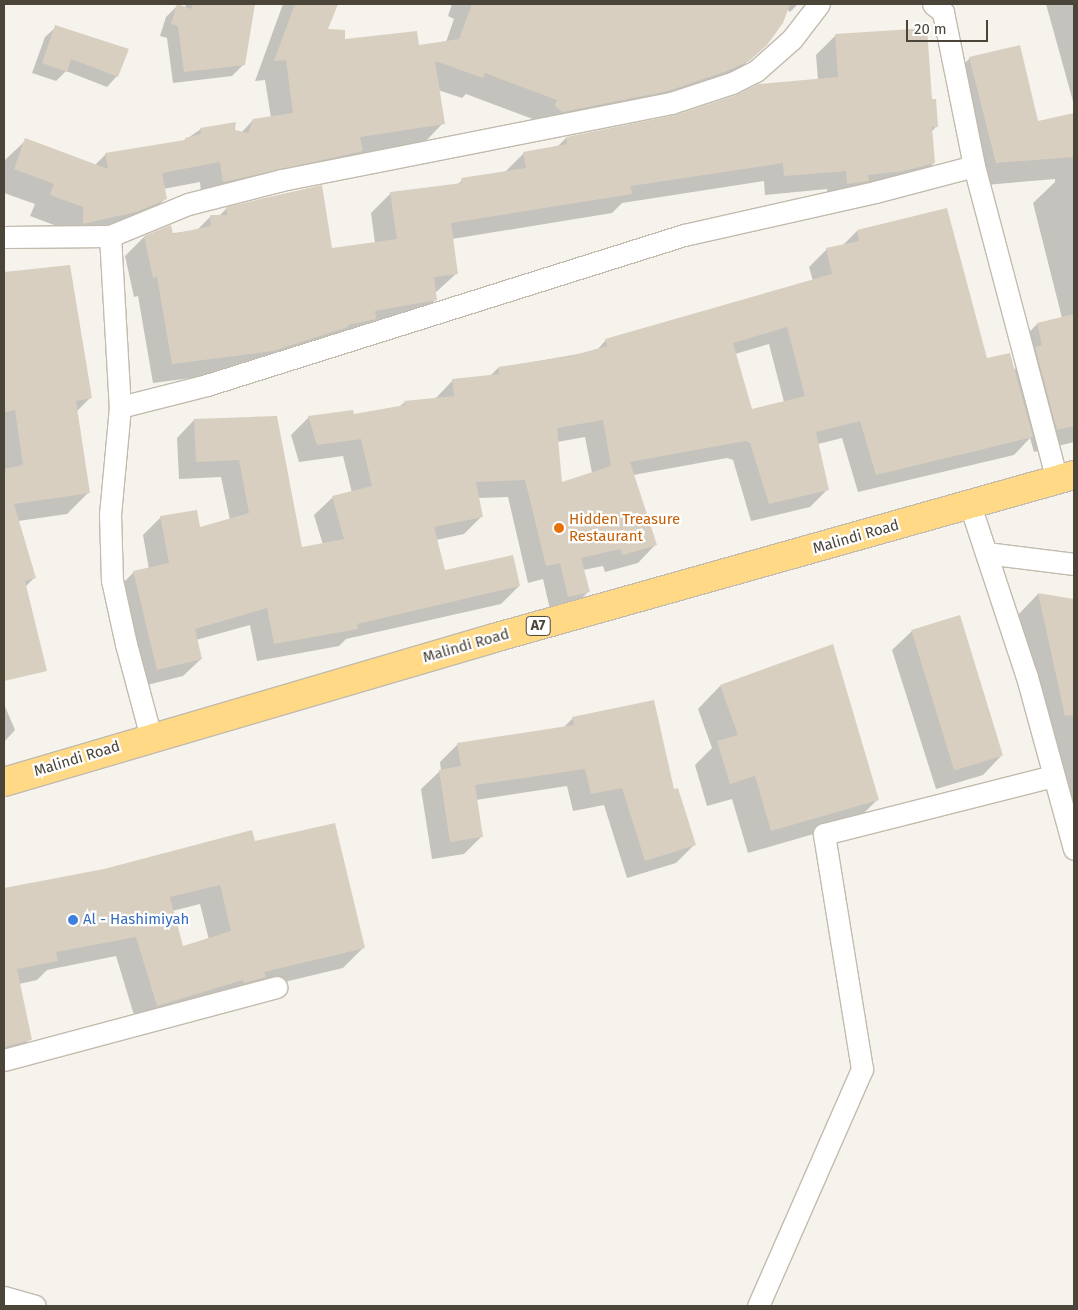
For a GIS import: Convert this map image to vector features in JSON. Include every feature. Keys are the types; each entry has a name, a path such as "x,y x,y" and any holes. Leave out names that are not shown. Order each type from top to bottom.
{"highway":[{"name":"Malindi Road","path":"4,782 151,737 1066,477"}],"street":[{"path":"4,237 110,236 188,204 282,180 671,103 732,83 772,58 820,4"},
{"path":"942,6 974,166 1066,477"},
{"path":"120,407 207,385 684,235 876,192 974,166"},
{"path":"110,236 120,407 110,514 112,580 126,644 151,737"},
{"path":"970,505 1027,677 1074,849"},
{"path":"986,553 1074,564"},
{"path":"758,1306 862,1069 824,834 1053,776"},
{"path":"4,1060 276,987"},
{"path":"4,1297 35,1306"}],"building":[{"path":"177,4 191,9 193,4 255,4 245,65 184,72 178,26 171,24"},
{"path":"295,4 338,4 328,29 345,30 345,39 417,31 419,45 459,39 472,4 790,4 783,23 767,45 749,61 727,71 668,91 562,112 555,106 557,100 485,73 483,78 435,61 445,124 360,137 363,151 223,182 220,162 162,173 167,199 136,212 83,224 83,207 50,195 54,184 14,169 25,138 108,169 105,153 185,140 185,138 201,134 200,128 236,122 235,130 248,133 253,119 293,113 286,60 274,61"},
{"path":"55,25 129,49 118,77 71,59 67,72 42,63"},
{"path":"927,28 932,99 936,99 938,127 932,127 935,163 904,171 868,175 869,181 847,184 846,171 784,176 783,163 631,186 632,194 451,223 458,274 434,277 437,300 375,311 376,319 348,325 348,327 273,351 172,364 157,277 153,278 144,236 171,225 173,234 211,226 210,215 227,215 226,207 322,185 332,248 397,239 390,192 462,183 461,178 526,168 523,152 567,144 566,137 675,115 736,95 758,84 838,77 835,34"},
{"path":"1020,45 1038,121 1074,113 1074,157 996,163 969,57"},
{"path":"947,208 987,358 1010,353 1033,437 876,475 860,421 816,432 829,490 769,504 750,443 745,441 630,462 657,545 623,555 620,549 581,558 590,592 568,597 560,563 546,566 525,480 476,482 483,517 434,527 445,570 513,555 520,586 357,624 358,629 274,644 267,608 195,629 202,659 157,670 133,571 169,563 160,516 197,510 200,527 249,513 239,460 196,462 194,419 277,416 302,547 344,539 332,496 372,486 361,439 317,445 308,416 353,410 354,414 405,405 404,401 454,396 452,379 499,374 498,367 571,356 607,346 605,339 832,274 826,248 859,241 857,230","holes":["787,327 805,396 752,409 733,343","603,420 611,466 562,482 557,428"]},
{"path":"70,265 92,398 76,401 90,493 14,504 36,578 25,581 47,671 4,681 4,469 23,465 15,410 4,412 4,272"},
{"path":"1074,314 1074,426 1057,430 1035,347 1042,345 1037,323"},
{"path":"1038,593 1074,599 1074,715 1065,716"},
{"path":"960,615 1003,756 954,770 911,630"},
{"path":"833,644 879,800 771,831 755,776 730,784 717,741 738,735 720,685"},
{"path":"654,700 674,789 678,788 696,845 645,861 622,788 591,794 585,769 475,785 483,837 450,842 439,770 461,766 457,743 574,725 572,717"},
{"path":"335,823 365,948 264,972 266,977 244,983 243,980 157,1006 136,937 56,952 58,961 17,969 32,1040 4,1047 4,888 104,869 252,830 255,841","holes":["220,885 231,931 183,946 170,897"]}],"place":[{"name":"Hidden Treasure Restaurant","path":"559,528"},
{"name":"Al - Hashimiyah","path":"73,920"}]}
